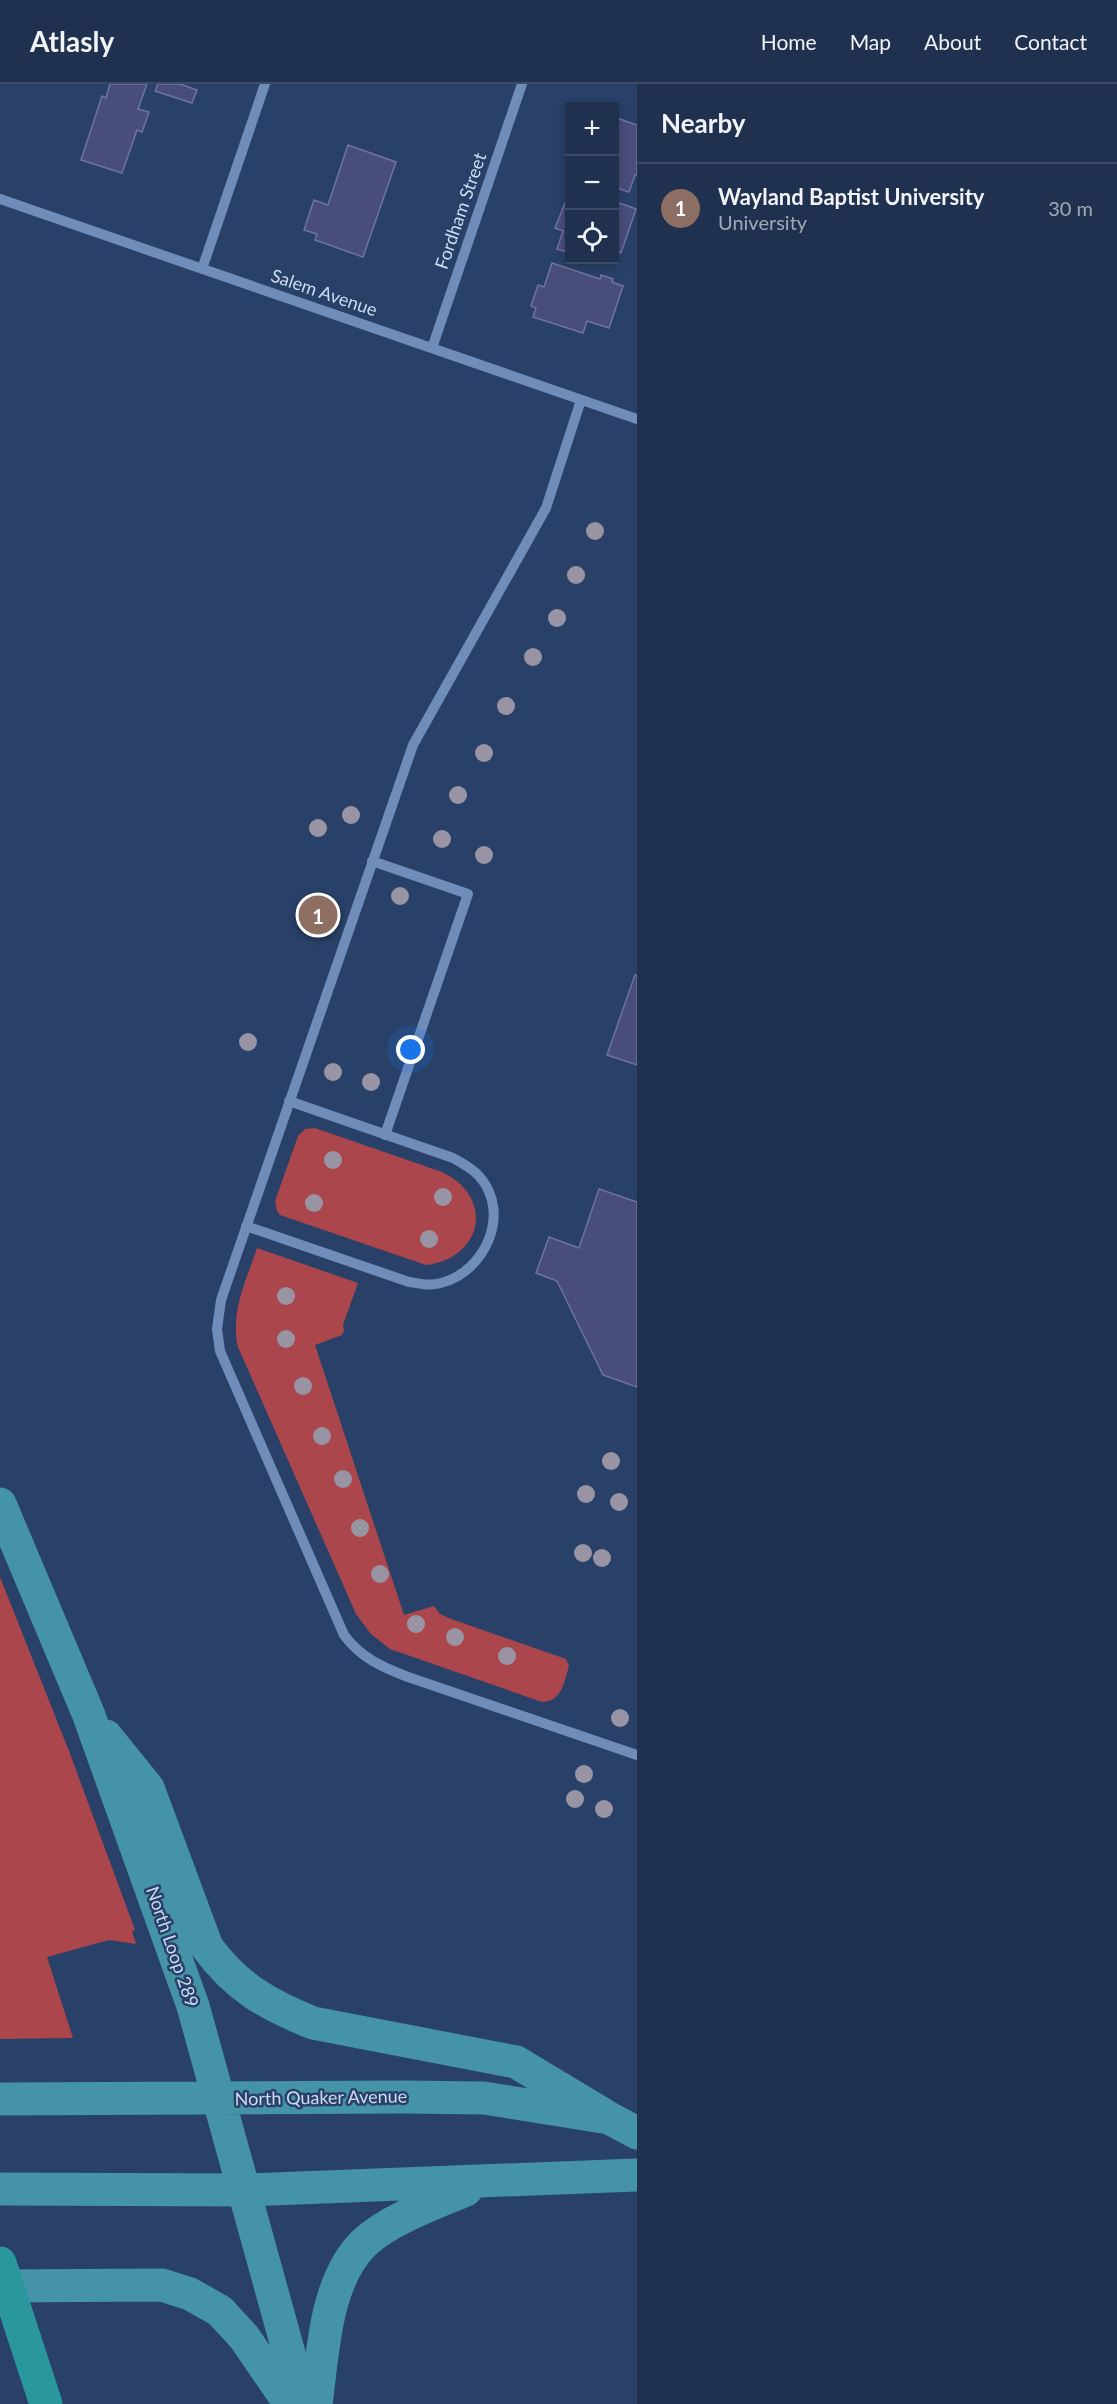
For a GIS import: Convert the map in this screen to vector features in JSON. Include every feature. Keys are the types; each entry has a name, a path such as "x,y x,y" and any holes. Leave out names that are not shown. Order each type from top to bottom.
{"highway":[{"path":"0,2263 44,2400"}],"main road":[{"name":"North Loop 289","path":"0,1504 88,1713 193,2006 303,2404"},
{"path":"88,1713 148,1788 207,1947 223,1969 248,1990 284,2012 313,2023 516,2061 623,2125"},
{"name":"North Quaker Avenue","path":"0,2099 484,2098 623,2125"},
{"path":"0,2189 245,2190 637,2175"},
{"path":"316,2404 330,2311 343,2272 364,2243 405,2216 482,2182"},
{"path":"0,2286 162,2285 190,2294 220,2311 244,2337 290,2404"}],"street":[{"path":"202,269 265,84"},
{"name":"Fordham Street","path":"432,348 522,84"},
{"name":"Salem Avenue","path":"0,199 637,419"},
{"path":"581,400 546,508 418,733 220,1300 217,1329 220,1351 349,1641 363,1656 380,1666 637,1755"},
{"path":"372,861 468,894 386,1135"},
{"path":"246,1226 409,1282 426,1285 441,1283 457,1277 477,1260 487,1247 494,1219 488,1191 476,1174 453,1158 289,1101"}],"shaded area":[{"path":"315,1128 442,1172 459,1183 470,1196 475,1211 475,1225 470,1239 460,1251 445,1260 426,1265 280,1215 275,1201 298,1136 305,1129"},
{"path":"257,1248 358,1283 343,1325 342,1335 315,1345 404,1615 434,1606 440,1614 451,1619 566,1659 569,1666 561,1690 554,1699 542,1702 390,1649 371,1634 356,1614 238,1347 236,1321 238,1309"},
{"path":"0,1577 69,1751 135,1930 132,1931 136,1944 109,1940 47,1957 73,2038 0,2039"}],"building":[{"path":"110,84 147,84 138,109 149,112 142,132 137,130 122,173 81,160 102,96 106,98"},
{"path":"158,84 180,84 197,90 192,103 155,91"},
{"path":"619,119 637,125 637,175 635,175 629,192 619,189"},
{"path":"348,145 396,162 363,257 315,240 317,234 304,230 314,200 328,205"},
{"path":"565,203 565,251 557,249 563,231 555,228"},
{"path":"619,203 636,209 621,253 619,252"},
{"path":"552,263 600,279 601,275 623,286 609,328 587,321 583,333 533,317 536,308 531,306 538,285 544,287"},
{"path":"635,975 637,975 637,1065 607,1055"},
{"path":"599,1189 637,1202 637,1387 603,1375 557,1281 536,1273 549,1237 579,1248"}],"place":[{"name":"Wayland Baptist University","path":"318,915"}]}
